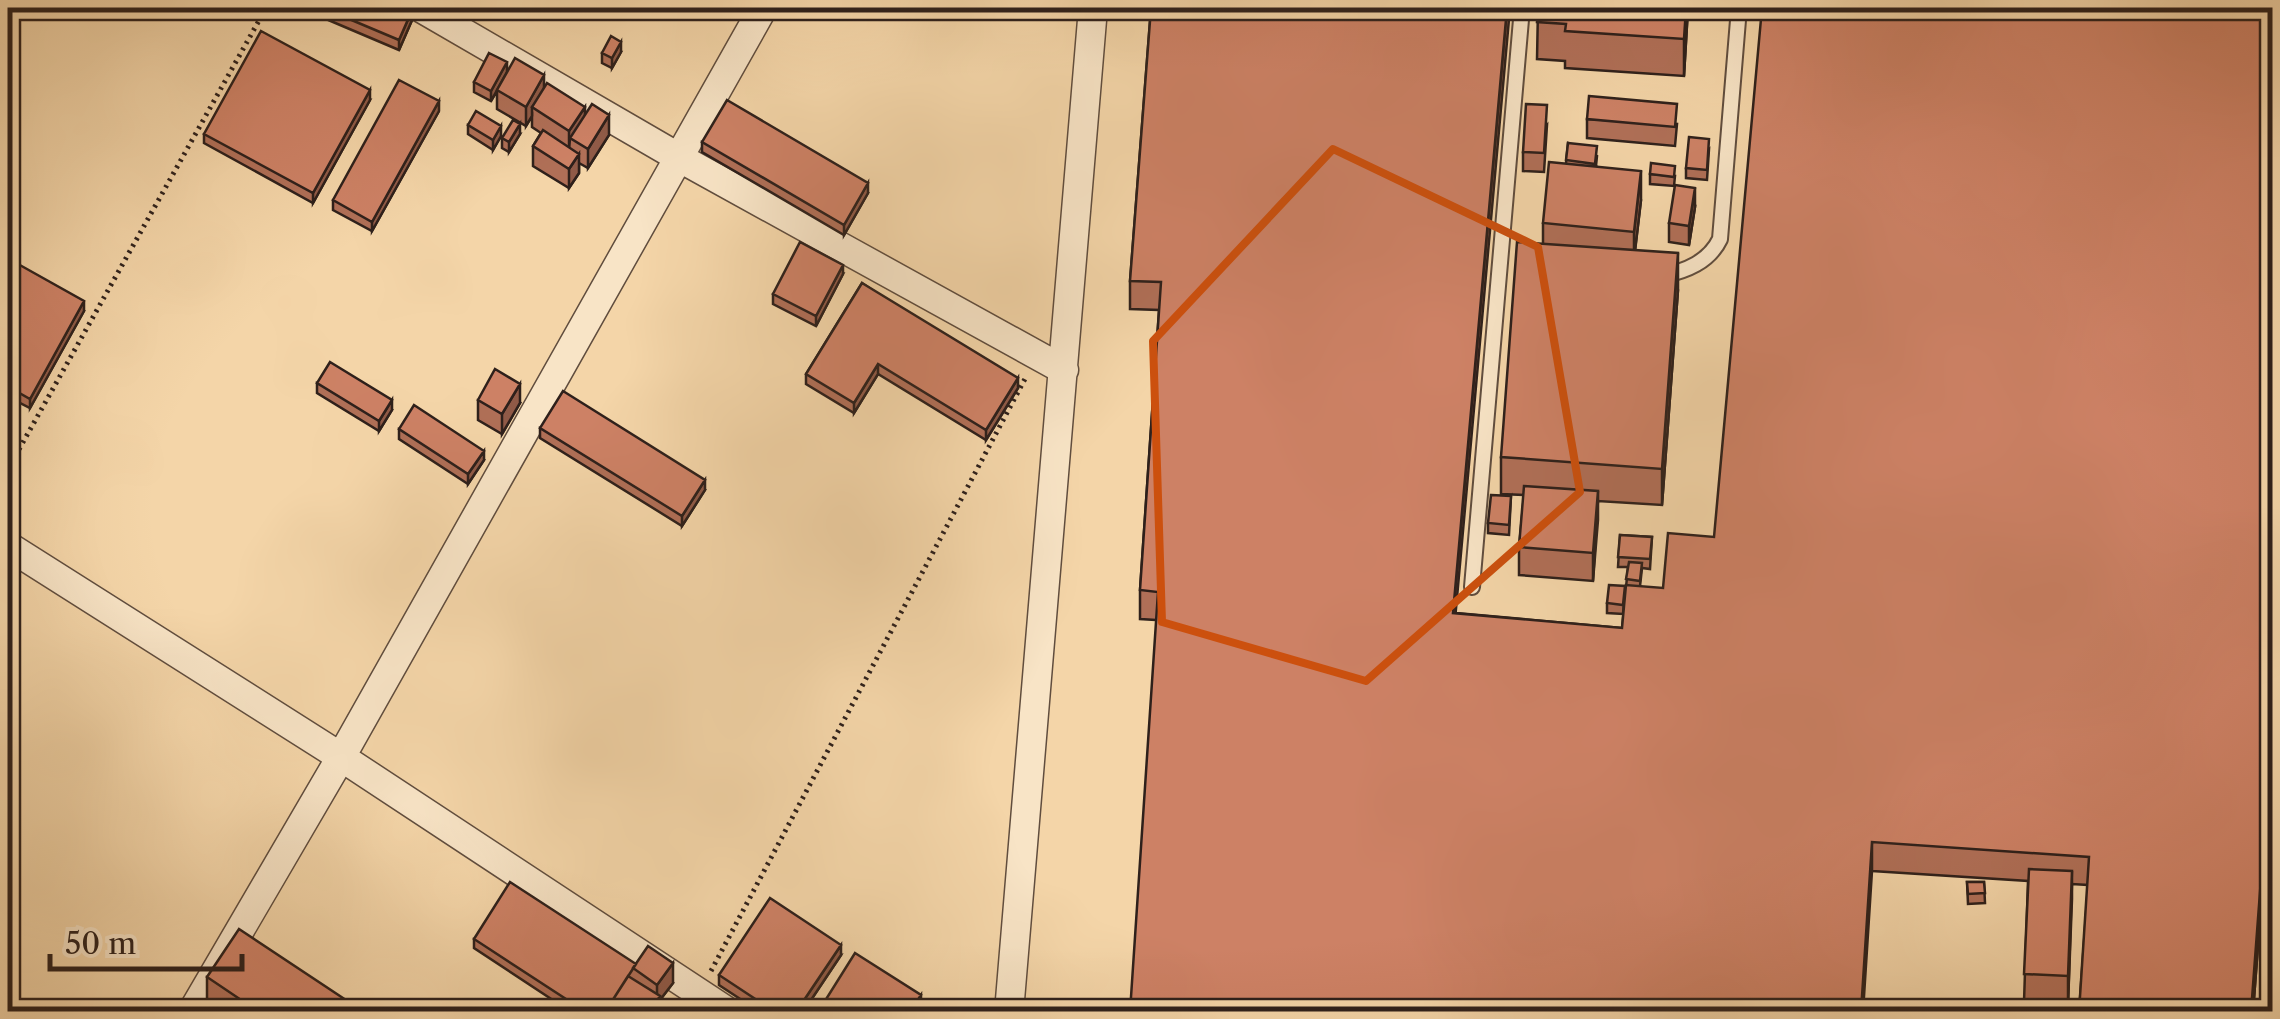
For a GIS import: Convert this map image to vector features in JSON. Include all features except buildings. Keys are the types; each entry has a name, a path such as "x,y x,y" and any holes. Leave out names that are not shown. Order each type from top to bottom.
{"street":[{"path":"421,8 1064,370"},
{"path":"192,1012 763,8"},
{"path":"1009,1012 1094,8"},
{"path":"8,546 340,756 728,1012"}],"lane":[{"path":"1472,587 1522,8"},
{"path":"1638,275 1678,273 1700,262 1720,239 1739,8"},
{"path":"1500,264 1520,266"}],"path":[{"path":"8,469 266,8"},
{"path":"699,994 1037,355"}],"highlighted area":[{"path":"1333,149 1538,247 1580,492 1366,681 1162,622 1153,341"}]}
